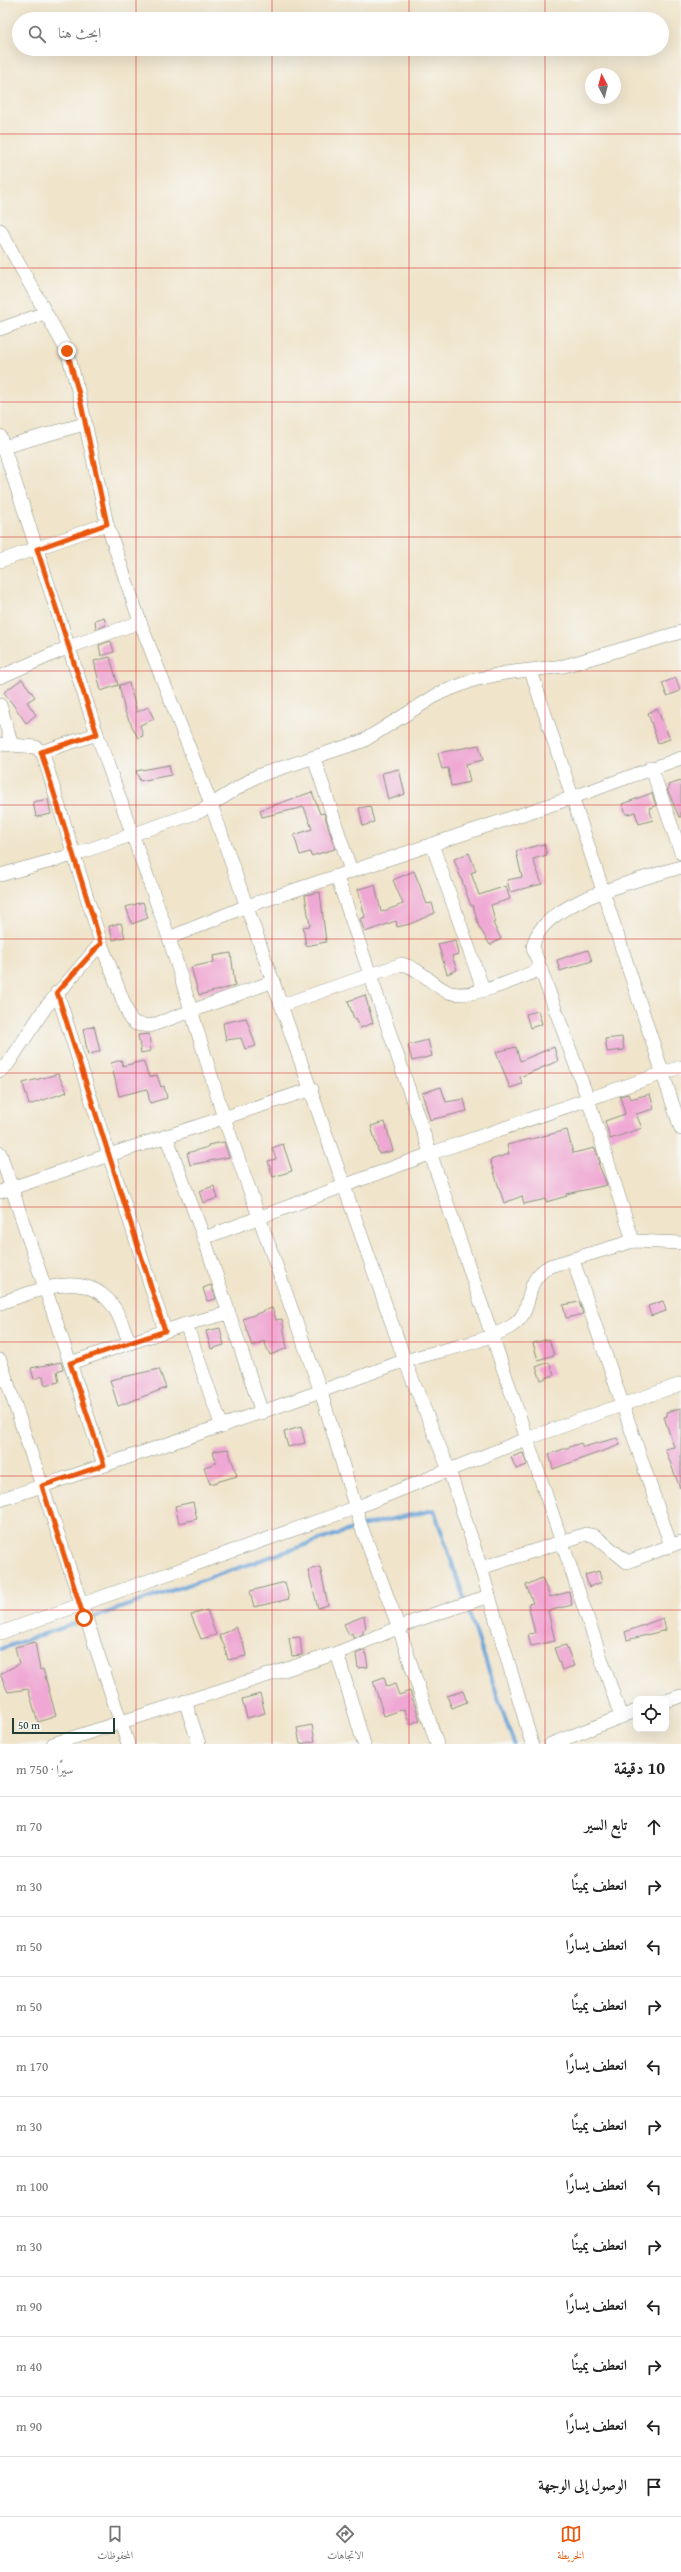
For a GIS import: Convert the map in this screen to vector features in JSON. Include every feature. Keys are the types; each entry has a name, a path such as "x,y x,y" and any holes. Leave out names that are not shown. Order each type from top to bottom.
{"street":[{"path":"0,230 67,351 79,394 84,424 107,524 140,622 211,804 312,1089 405,1361 449,1470 481,1568 532,1744"},
{"path":"0,329 45,313"},
{"path":"84,424 1,444 97,734 169,938 224,1118 261,1216 321,1392 355,1508 399,1628 437,1744"},
{"path":"0,561 107,524"},
{"path":"0,677 69,647 140,622"},
{"path":"0,875 73,855 186,817 211,804 257,776 363,741 440,693 474,680 505,673 531,672 564,666 681,632"},
{"path":"531,672 602,893 681,1129"},
{"path":"0,705 6,745 36,747 41,752 101,943 126,1012 136,1024 150,1026 274,981"},
{"path":"41,752 97,734"},
{"path":"314,758 351,871"},
{"path":"169,938 247,906 571,798 681,758"},
{"path":"651,768 681,853"},
{"path":"432,844 483,989"},
{"path":"633,1241 588,1099 534,948 534,939 541,927 553,916 565,909 602,893 681,867"},
{"path":"337,877 432,1153 491,1335 621,1717"},
{"path":"0,1071 8,1064 57,992 101,943"},
{"path":"282,1005 370,973 402,964 413,967 448,992 464,994 541,969"},
{"path":"57,992 165,1331"},
{"path":"204,1238 432,1153 681,1067"},
{"path":"6,1191 109,1154 312,1089"},
{"path":"166,1136 204,1238 262,1412"},
{"path":"0,1154 6,1191 45,1288 104,1465"},
{"path":"0,1500 222,1427 405,1361 491,1335 520,1320 526,1310 532,1281 538,1272 550,1266 633,1241 681,1242"},
{"path":"481,1568 561,1541 591,1534 624,1560 630,1562 676,1544 623,1404 573,1260"},
{"path":"0,1303 45,1288 74,1283 96,1290 105,1297 114,1309 130,1343"},
{"path":"70,1363 186,1324 229,1313"},
{"path":"186,1324 222,1427"},
{"path":"0,1360 80,1605 128,1744"},
{"path":"0,1633 355,1508 526,1439 681,1384"},
{"path":"53,1744 337,1653 399,1628 489,1596"},
{"path":"337,1653 364,1744"},
{"path":"669,1700 681,1696"},
{"path":"185,1701 199,1744"},
{"path":"551,1744 633,1713"}],"building":[{"path":"104,617 106,625 96,629 95,620"},
{"path":"111,641 114,652 101,656 99,645"},
{"path":"110,657 118,685 101,691 94,661"},
{"path":"676,678 680,691 667,696 662,683"},
{"path":"22,679 35,697 27,702 36,715 26,723 4,692"},
{"path":"129,683 137,712 148,707 154,719 140,725 143,736 138,738 125,712 119,685"},
{"path":"657,709 670,739 658,743 648,713"},
{"path":"479,745 483,760 466,764 470,782 451,786 448,768 442,769 438,753"},
{"path":"169,765 171,775 140,781 136,771"},
{"path":"399,769 405,794 388,800 382,773"},
{"path":"681,781 681,817 679,817 667,789 669,789 668,785"},
{"path":"312,792 320,814 324,813 335,849 311,856 310,852 300,855 294,835 312,829 304,807 262,817 260,810"},
{"path":"652,793 656,806 649,808 653,820 639,824 635,812 627,815 622,804"},
{"path":"48,799 51,814 36,817 33,802"},
{"path":"370,806 374,822 363,826 359,808"},
{"path":"544,844 547,855 533,859 542,884 510,892 507,880 522,877 516,851"},
{"path":"469,853 476,871 471,873 479,895 506,886 510,899 491,905 495,922 493,923 501,939 490,945 479,927 473,905 471,906 454,859"},
{"path":"414,871 427,904 432,903 435,913 410,924 397,927 396,921 365,932 360,919 365,917 358,889 375,885 381,912 403,904 393,880"},
{"path":"320,892 326,942 306,946 303,927 310,926 305,895"},
{"path":"143,902 148,918 132,924 126,907"},
{"path":"121,923 125,937 113,940 109,926"},
{"path":"455,940 458,954 452,956 457,970 447,974 438,944"},
{"path":"588,950 592,961 560,971 557,960"},
{"path":"231,953 235,986 199,995 191,967 214,962 213,956"},
{"path":"365,995 373,1023 360,1028 356,1018 354,1019 348,1001"},
{"path":"538,1011 542,1024 530,1028 526,1014"},
{"path":"246,1018 256,1046 245,1049 241,1038 226,1040 223,1023"},
{"path":"94,1026 100,1051 88,1055 83,1029"},
{"path":"149,1034 151,1051 141,1053 138,1035"},
{"path":"622,1037 624,1050 607,1052 605,1039"},
{"path":"428,1040 432,1056 412,1061 408,1045"},
{"path":"516,1047 520,1061 554,1047 558,1061 520,1077 522,1084 510,1088 496,1052"},
{"path":"121,1060 123,1066 143,1061 149,1077 157,1075 161,1087 164,1086 167,1098 150,1103 147,1089 119,1096 111,1063"},
{"path":"58,1074 67,1092 29,1105 23,1083"},
{"path":"441,1087 446,1102 464,1099 467,1111 430,1120 422,1093"},
{"path":"628,1094 630,1099 650,1094 654,1109 636,1114 642,1128 610,1139 605,1121 625,1114 620,1096"},
{"path":"385,1122 393,1151 379,1154 371,1126"},
{"path":"567,1130 573,1153 595,1148 600,1163 598,1163 607,1185 566,1194 567,1196 546,1202 546,1199 524,1204 522,1196 504,1203 490,1160 509,1154 507,1145"},
{"path":"224,1142 229,1157 190,1165 187,1153 208,1147 208,1145"},
{"path":"283,1144 292,1171 273,1177 268,1161 276,1159 272,1148"},
{"path":"214,1186 218,1198 203,1203 199,1191"},
{"path":"211,1285 216,1299 207,1301 203,1288"},
{"path":"663,1301 666,1311 651,1316 648,1306"},
{"path":"579,1302 583,1314 566,1318 563,1305"},
{"path":"272,1308 276,1320 282,1319 287,1348 270,1355 264,1341 252,1346 243,1319"},
{"path":"220,1328 224,1345 211,1349 206,1331"},
{"path":"549,1339 554,1355 538,1360 533,1343"},
{"path":"61,1362 63,1369 57,1371 59,1382 45,1385 43,1376 34,1379 31,1368"},
{"path":"549,1362 554,1375 541,1380 536,1367"},
{"path":"159,1369 166,1388 118,1406 110,1380"},
{"path":"681,1408 680,1488 665,1449 674,1447 664,1417 667,1416 666,1412"},
{"path":"301,1427 305,1443 288,1447 284,1432"},
{"path":"617,1438 620,1445 553,1469 549,1454 581,1443 583,1447"},
{"path":"228,1449 237,1476 210,1484 204,1467 216,1463 213,1451"},
{"path":"523,1453 527,1465 516,1469 511,1457"},
{"path":"193,1502 197,1519 179,1523 175,1506"},
{"path":"320,1567 328,1605 318,1608 308,1570"},
{"path":"599,1571 602,1582 589,1587 585,1575"},
{"path":"542,1578 550,1597 569,1592 572,1605 548,1611 555,1641 531,1646 528,1634 535,1633 528,1604 533,1603 526,1585"},
{"path":"285,1582 289,1599 254,1607 250,1591"},
{"path":"207,1610 216,1635 201,1639 191,1615"},
{"path":"364,1616 366,1629 363,1630 363,1634 353,1638 352,1633 349,1635 344,1624"},
{"path":"663,1618 666,1630 627,1640 625,1632"},
{"path":"235,1627 243,1642 246,1656 228,1660 225,1647 219,1636"},
{"path":"300,1637 302,1655 292,1656 289,1638"},
{"path":"35,1642 40,1670 43,1669 56,1716 38,1722 28,1689 8,1692 0,1674 19,1664 15,1647"},
{"path":"566,1645 574,1666 562,1670 554,1648"},
{"path":"365,1650 368,1667 358,1668 356,1654"},
{"path":"384,1677 387,1687 395,1684 399,1695 410,1691 420,1720 410,1724 404,1709 384,1716 373,1681"},
{"path":"463,1691 467,1702 452,1708 447,1696"},
{"path":"260,1694 265,1713 247,1718 242,1699"},
{"path":"312,1725 315,1741 300,1744 297,1728"}],"waterway":[{"path":"0,1649 361,1526 434,1510 514,1744"}],"route":[{"path":"67,351 79,394 84,424 107,524 37,549 97,734 41,752 43,754 101,943 57,992 165,1331 70,1363 104,1465 42,1486 84,1618"}]}
